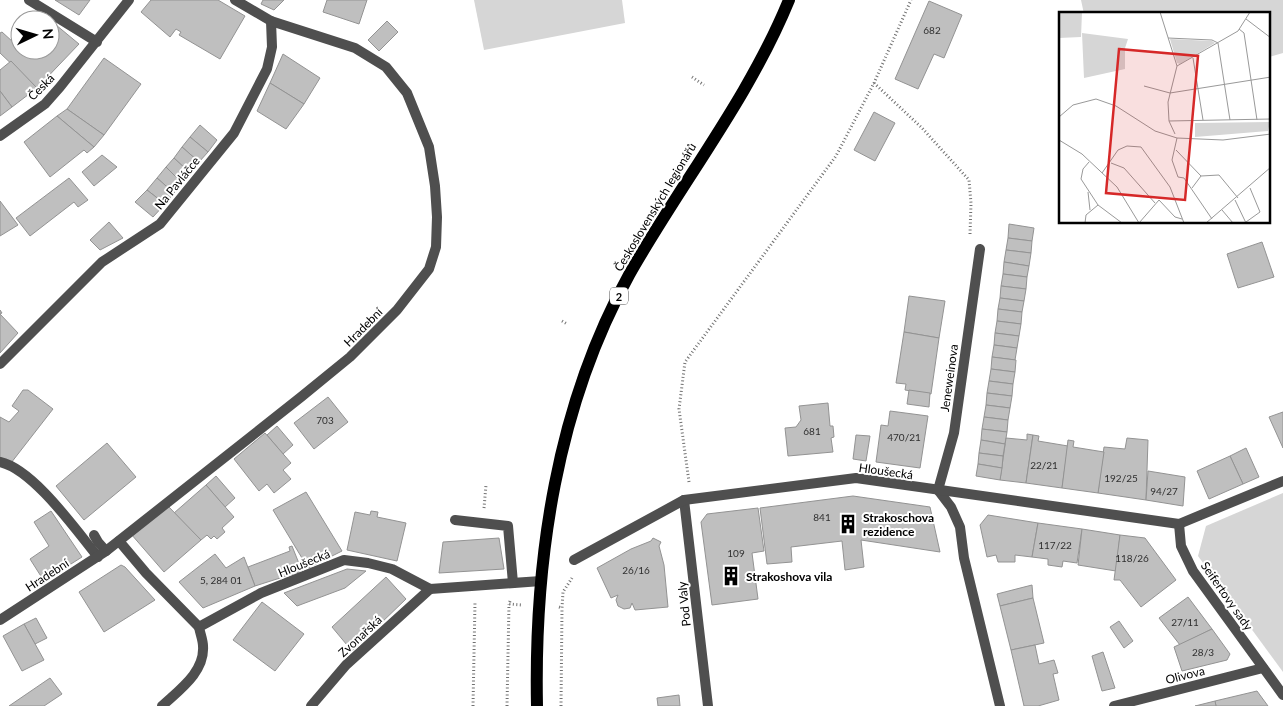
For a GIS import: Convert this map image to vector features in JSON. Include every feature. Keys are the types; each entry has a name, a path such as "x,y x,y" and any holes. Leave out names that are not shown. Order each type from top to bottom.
{"main road":[{"name":"Československých legionářů","path":"537,706 536,673 541,581 551,510 568,428 582,383 608,318 629,277 675,198 736,104 780,22 789,0"}],"street":[{"path":"29,0 97,42"},
{"name":"Česká","path":"0,136 44,104 97,42 129,0"},
{"name":"Hradební","path":"0,620 102,554 350,357 397,310 429,269 436,247 435,186 429,147 407,93 386,67 355,48 271,21 236,0"},
{"name":"Na Pavláčce","path":"0,364 102,262 160,224 234,133 267,69 272,47 271,21"},
{"name":"Jeneweinova","path":"938,490 954,433 980,248"},
{"path":"0,462 7,463 36,484 102,554"},
{"name":"Hloušecká","path":"574,560 684,500 856,478 1179,524"},
{"path":"1179,524 1283,480"},
{"path":"938,490 951,507 960,527 964,558 1000,706"},
{"name":"Pod Valy","path":"684,500 708,706"},
{"path":"455,520 508,526 513,583"},
{"name":"Seifertovy sady","path":"1179,524 1180,546 1193,571 1283,695"},
{"path":"94,535 102,554"},
{"path":"119,541 146,573 199,627 204,648 200,665 192,678 162,706"},
{"name":"Hloušecká","path":"199,627 261,594 344,560 392,569 430,589"},
{"path":"430,589 541,581"},
{"name":"Zvonařská","path":"311,706 346,666 430,589"},
{"name":"Olivova","path":"1114,706 1263,668"}],"path":[{"path":"684,500 689,483 678,410 685,362 836,156 874,84 911,0"},
{"path":"692,78 704,84"},
{"path":"874,84 922,128 969,180 971,203 970,237 980,248"},
{"path":"562,321 567,324"},
{"path":"473,706 475,585"},
{"path":"506,706 509,604"},
{"path":"561,706 562,608"}],"shaded area":[{"path":"474,0 622,0 625,23 484,50"},
{"path":"1081,0 1283,0 1283,53 1270,57 1270,12 1084,12"},
{"path":"1283,493 1283,672 1198,556 1206,526"}],"building":[{"path":"55,0 90,0 79,15"},
{"path":"151,0 218,0 245,16 220,59 179,35 181,32 176,29 170,37 141,12"},
{"path":"263,0 284,0 274,10 261,4"},
{"path":"327,0 367,0 359,24 323,12"},
{"path":"929,1 962,15 944,58 934,54 918,89 895,79"},
{"path":"387,21 398,32 379,51 368,40"},
{"path":"60,28 79,44 37,88 0,53 0,33 2,32 10,39 10,60 60,60"},
{"path":"283,54 320,78 304,104 270,83"},
{"path":"104,58 141,84 104,135 67,109"},
{"path":"11,61 37,88 12,107 0,91 0,70"},
{"path":"270,83 304,104 286,129 257,111"},
{"path":"0,91 12,107 0,116"},
{"path":"67,109 104,135 94,147 57,116"},
{"path":"874,112 895,123 875,161 854,150"},
{"path":"57,116 94,147 87,153 84,150 50,177 24,142"},
{"path":"200,125 217,140 208,152 190,137"},
{"path":"190,137 208,152 199,162 182,147"},
{"path":"182,147 199,162 190,173 174,158"},
{"path":"102,155 117,167 94,186 82,172"},
{"path":"174,158 190,173 182,183 166,167"},
{"path":"166,167 182,183 174,193 157,178"},
{"path":"69,178 88,200 78,207 74,202 30,236 16,218"},
{"path":"157,178 174,193 165,204 147,190"},
{"path":"147,190 165,204 153,217 135,202"},
{"path":"0,201 18,225 0,236"},
{"path":"109,222 123,238 100,250 90,240"},
{"path":"1009,224 1034,228 1032,241 1008,238"},
{"path":"1008,238 1032,241 1031,253 1006,250"},
{"path":"1262,242 1274,277 1238,288 1227,254"},
{"path":"1006,250 1031,253 1029,266 1004,262"},
{"path":"1004,262 1029,266 1027,277 1003,274"},
{"path":"1003,274 1027,277 1026,289 1001,286"},
{"path":"1001,286 1026,289 1024,301 1000,298"},
{"path":"909,296 945,301 939,338 904,332"},
{"path":"1000,298 1024,301 1022,312 998,309"},
{"path":"998,309 1022,312 1021,324 997,321"},
{"path":"0,314 18,333 0,353"},
{"path":"997,321 1021,324 1019,336 995,333"},
{"path":"904,332 939,338 931,394 905,390 906,384 896,383"},
{"path":"995,333 1019,336 1017,348 994,345"},
{"path":"994,345 1017,348 1015,360 992,357"},
{"path":"992,357 1016,360 1015,372 991,369"},
{"path":"991,369 1015,372 1013,384 989,381"},
{"path":"989,381 1013,384 1012,396 987,393"},
{"path":"23,390 28,390 53,409 11,463 0,457 0,417 9,422 19,411 12,406"},
{"path":"909,390 930,393 929,407 907,404"},
{"path":"987,393 1012,396 1010,408 986,405"},
{"path":"328,397 348,422 314,449 294,423"},
{"path":"828,403 830,426 833,426 834,437 831,438 833,452 788,456 785,428 796,427 801,420 799,406"},
{"path":"986,405 1010,408 1008,420 984,417"},
{"path":"890,411 928,416 920,468 876,462 881,425 888,426"},
{"path":"1283,412 1283,448 1269,417"},
{"path":"984,417 1008,420 1007,432 982,429"},
{"path":"277,426 293,445 283,454 267,435"},
{"path":"982,429 1007,432 1005,444 981,440"},
{"path":"265,433 291,463 283,470 291,479 274,493 267,484 259,491 234,459"},
{"path":"1027,434 1033,435 1026,483 1000,480 1006,438 1027,440"},
{"path":"856,435 870,436 866,461 853,459"},
{"path":"1033,435 1039,436 1038,441 1068,446 1062,488 1026,483"},
{"path":"1127,438 1148,440 1146,500 1098,493 1104,447 1125,449"},
{"path":"981,440 1005,444 1003,456 979,453"},
{"path":"1068,440 1074,441 1073,447 1104,452 1098,493 1062,488"},
{"path":"107,443 136,477 84,520 56,486"},
{"path":"1246,448 1259,477 1243,484 1230,456"},
{"path":"979,453 1003,456 1002,468 978,464"},
{"path":"1230,456 1243,484 1209,499 1197,471"},
{"path":"978,464 1002,468 1000,480 976,476"},
{"path":"1148,471 1185,477 1183,506 1146,500"},
{"path":"216,476 235,498 225,507 206,485"},
{"path":"206,485 234,517 222,528 225,532 217,539 214,536 211,539 207,535 201,540 174,513"},
{"path":"306,492 342,551 308,568 273,510"},
{"name":"Strakoschova rezidence","path":"853,496 930,507 940,552 861,540 864,567 845,570 842,541 791,547 792,562 767,564 760,508"},
{"path":"168,506 201,540 164,572 131,534"},
{"name":"Strakoshova vila","path":"758,508 764,551 752,553 758,599 712,605 701,522 707,514"},
{"path":"51,511 82,557 44,581 30,559 49,546 34,522"},
{"path":"371,511 378,512 377,517 406,523 397,561 347,550 355,512 370,515"},
{"path":"988,515 1038,523 1032,557 1015,555 1015,562 998,562 996,555 987,557 980,525"},
{"path":"1038,523 1082,529 1077,563 1063,561 1062,567 1048,565 1048,559 1032,557"},
{"path":"1082,529 1120,535 1116,571 1078,565"},
{"path":"1120,535 1145,538 1176,580 1141,607 1120,580 1114,580"},
{"path":"499,538 504,569 439,573 443,542"},
{"path":"653,538 661,542 659,546 664,565 668,607 635,610 632,603 630,608 624,609 618,606 616,600 618,595 611,598 597,568 631,549 651,541"},
{"path":"292,546 302,571 255,586 248,567 290,551 289,547"},
{"path":"215,554 226,568 244,557 255,586 203,608 179,582"},
{"path":"121,565 155,600 104,632 79,592"},
{"path":"347,569 366,571 345,588 297,606 284,593"},
{"path":"386,577 406,599 352,651 332,627"},
{"path":"1032,585 1033,598 1000,606 997,594"},
{"path":"1188,597 1212,629 1180,645 1159,618"},
{"path":"1033,598 1044,643 1011,650 1000,606"},
{"path":"262,602 304,634 275,671 233,640"},
{"path":"36,618 47,638 35,644 24,624"},
{"path":"1119,621 1133,641 1124,648 1110,627"},
{"path":"24,624 44,660 22,671 3,636"},
{"path":"1212,629 1230,654 1227,660 1182,671 1174,647"},
{"path":"1035,645 1039,664 1054,660 1058,673 1053,674 1059,700 1038,706 1024,706 1011,650"},
{"path":"1103,652 1115,688 1102,691 1092,656"},
{"path":"50,678 62,694 44,706 9,706"},
{"path":"1257,691 1268,706 1216,706 1215,701"},
{"path":"679,695 680,706 658,706 657,698"},
{"path":"1215,701 1216,706 1195,706"}],"place":[{"name":"Strakoschova rezidence","path":"848,524"},
{"name":"Strakoshova vila","path":"731,576"}]}
